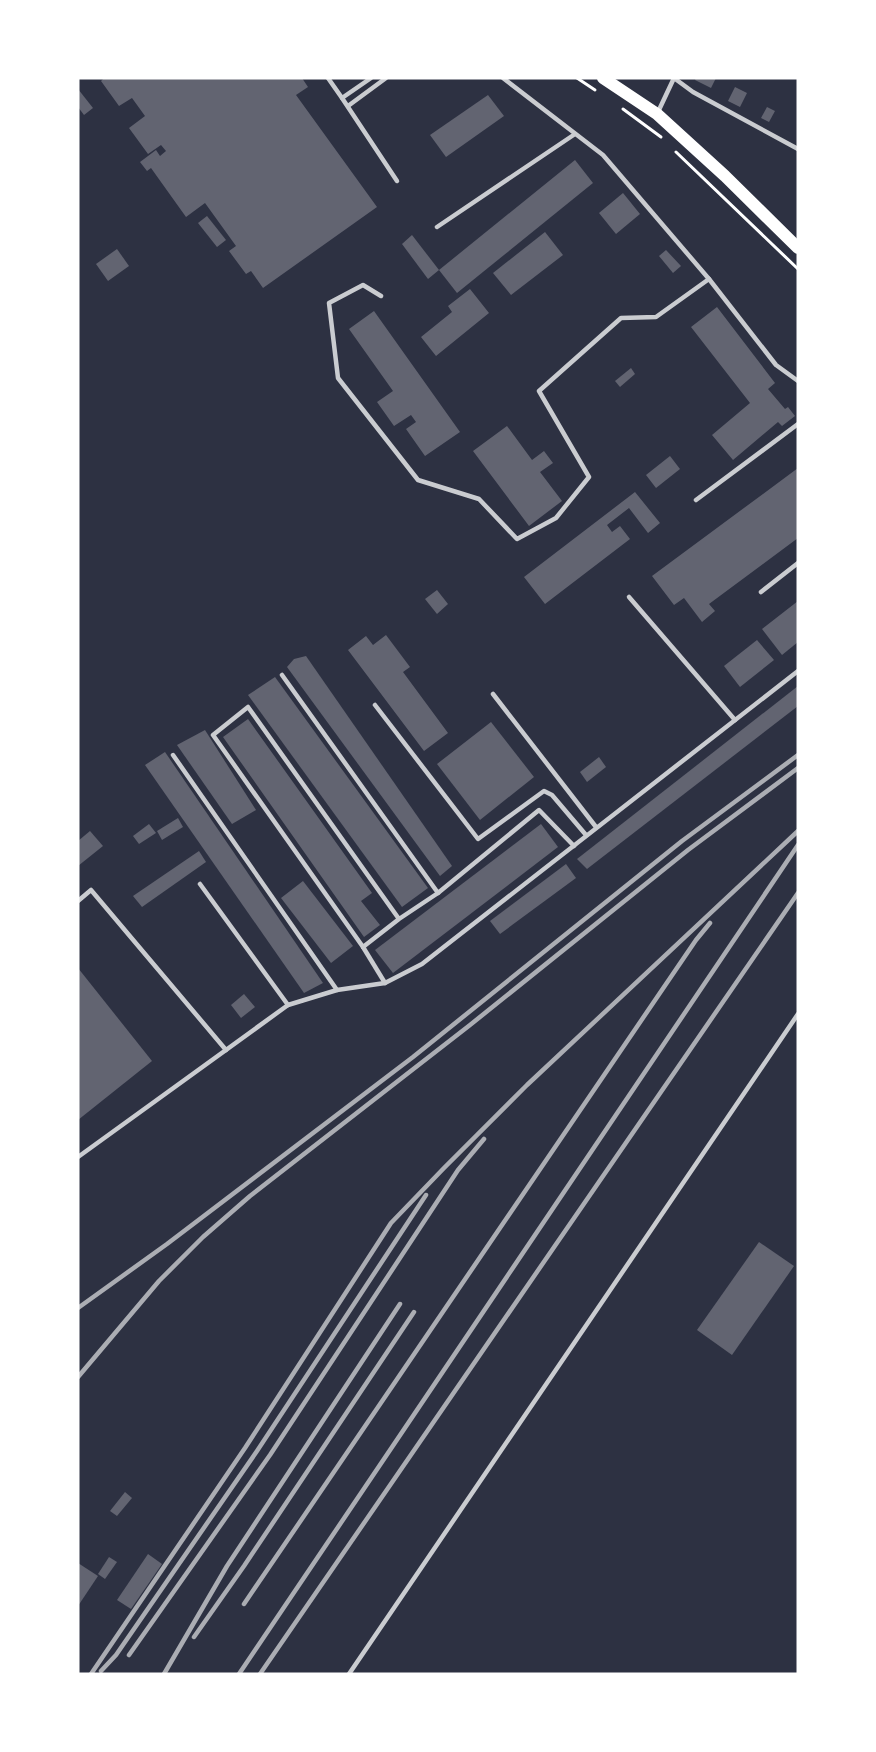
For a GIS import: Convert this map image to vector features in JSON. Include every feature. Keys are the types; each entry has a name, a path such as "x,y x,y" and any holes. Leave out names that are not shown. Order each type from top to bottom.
{"main road":[{"path":"603,78 657,114 725,176 798,248"}],"lane":[{"path":"328,78 397,181"},
{"path":"342,98 371,78"},
{"path":"348,106 386,78"},
{"path":"503,78 603,155 709,279 776,365 798,381"},
{"path":"657,114 674,78 693,92 798,149"},
{"path":"437,227 575,134"},
{"path":"381,296 363,285 329,303 338,378 418,480 479,499 517,539 556,518 589,477 539,391 621,318 656,317 709,279"},
{"path":"696,500 798,424"},
{"path":"761,592 798,563"},
{"path":"629,597 735,720"},
{"path":"78,1157 288,1005 337,990 385,983 422,964 798,671"},
{"path":"282,675 438,892"},
{"path":"493,694 596,827"},
{"path":"375,705 478,839 544,791 552,795 586,835"},
{"path":"385,983 363,947 213,735 248,707 399,919"},
{"path":"173,755 337,990"},
{"path":"363,947 438,892 539,810 574,846"},
{"path":"200,885 288,1005"},
{"path":"78,901 91,891 226,1050"},
{"path":"349,1674 798,1014"}],"path":[{"path":"577,78 596,91"},
{"path":"615,104 664,140"},
{"path":"672,148 798,269"}],"building":[{"path":"104,78 302,78 308,87 296,95 377,207 263,288 251,271 246,274 229,251 236,246 205,203 186,217 151,168 147,171 140,162 156,150 160,156 166,151 161,145 148,154 129,128 145,116 132,98 119,106 101,81"},
{"path":"696,78 716,78 711,88 695,80"},
{"path":"735,87 747,93 740,107 728,101"},
{"path":"78,89 93,108 84,115 78,107"},
{"path":"488,95 504,116 446,157 430,135"},
{"path":"767,107 775,111 769,122 761,118"},
{"path":"575,160 593,183 457,293 439,270"},
{"path":"623,193 640,214 616,234 599,213"},
{"path":"207,216 226,240 217,247 198,223"},
{"path":"545,232 563,255 511,295 493,273"},
{"path":"412,235 439,270 428,279 402,244"},
{"path":"117,249 129,266 108,281 96,264"},
{"path":"666,250 681,266 673,273 659,256"},
{"path":"470,289 489,313 436,356 421,337 452,312 448,306"},
{"path":"717,307 775,383 768,389 785,409 788,407 795,416 782,426 778,422 733,460 712,435 750,403 691,327"},
{"path":"374,311 460,432 425,456 406,429 416,422 411,415 394,426 377,402 393,391 349,329"},
{"path":"631,368 635,374 620,387 615,381"},
{"path":"507,426 532,460 544,451 553,463 540,472 562,501 529,526 473,451"},
{"path":"670,456 680,469 656,488 646,475"},
{"path":"798,468 798,538 709,604 715,611 702,622 684,598 674,605 652,576"},
{"path":"635,492 660,523 648,533 629,508 607,525 612,532 620,526 630,539 545,604 524,577"},
{"path":"437,590 448,604 437,614 425,599"},
{"path":"798,601 798,642 782,655 762,629"},
{"path":"386,635 410,667 403,672 448,733 424,751 348,650 366,636 373,645"},
{"path":"757,640 774,660 740,687 724,666"},
{"path":"306,656 452,866 440,876 287,667 294,659"},
{"path":"275,677 428,888 402,907 248,695"},
{"path":"798,686 798,706 587,869 577,859"},
{"path":"248,719 372,893 361,901 380,925 364,937 223,737"},
{"path":"491,722 534,777 480,820 437,764"},
{"path":"205,730 256,810 232,824 177,745"},
{"path":"165,752 323,983 304,993 145,765"},
{"path":"599,757 606,767 587,782 580,772"},
{"path":"178,818 183,827 162,840 157,831"},
{"path":"149,824 156,833 139,844 133,836"},
{"path":"541,824 558,847 393,973 375,950"},
{"path":"90,831 103,846 78,866 78,841"},
{"path":"199,851 206,862 142,907 133,896"},
{"path":"566,864 576,878 500,934 490,921"},
{"path":"303,881 353,946 331,963 281,898"},
{"path":"78,968 152,1061 78,1120"},
{"path":"244,994 255,1007 241,1018 231,1005"},
{"path":"759,1242 794,1266 732,1355 697,1330"},
{"path":"125,1492 132,1498 117,1516 110,1511"},
{"path":"148,1554 162,1564 131,1609 117,1600"},
{"path":"109,1557 117,1562 105,1579 98,1574"},
{"path":"78,1563 98,1576 78,1606"}],"railway":[{"path":"78,1308 167,1244 413,1057 682,841 798,755"},
{"path":"78,1377 159,1281 203,1237 250,1196 470,1025 688,850 798,768"},
{"path":"91,1674 245,1448 391,1223 527,1085 798,831"},
{"path":"239,1674 798,845"},
{"path":"260,1674 798,893"},
{"path":"244,1604 696,940 710,923"},
{"path":"129,1655 270,1455 458,1170 484,1139"},
{"path":"101,1671 116,1655 257,1451 426,1195"},
{"path":"164,1674 227,1566 400,1304"},
{"path":"194,1637 414,1312"}]}
